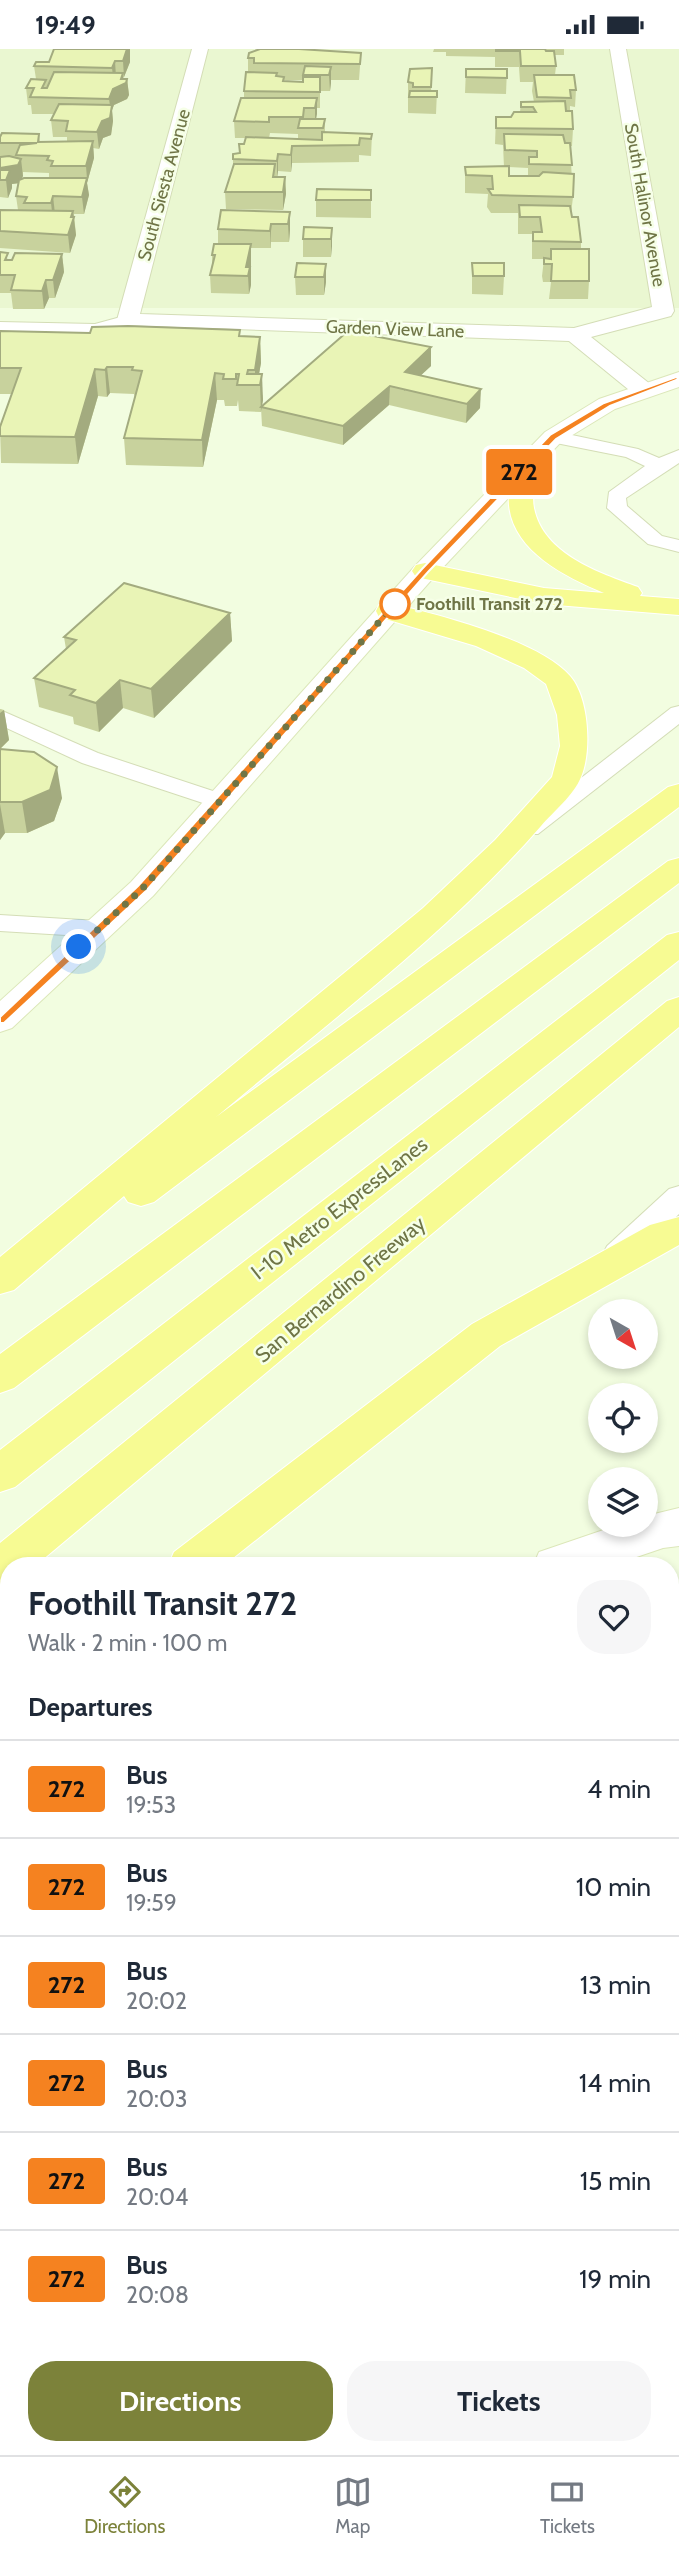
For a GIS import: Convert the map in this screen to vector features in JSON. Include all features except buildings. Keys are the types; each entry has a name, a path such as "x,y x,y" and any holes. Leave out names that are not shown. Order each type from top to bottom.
{"highway":[{"path":"526,464 521,507 541,547 589,579 673,607"},
{"path":"425,571 544,596 673,607"},
{"path":"0,1279 435,915 506,847 566,779 575,746 571,715 559,680 534,662 486,640 388,611"},
{"path":"0,1296 679,793"},
{"path":"0,1376 679,868"},
{"name":"I-10 Metro ExpressLanes","path":"0,1474 679,943"},
{"name":"San Bernardino Freeway","path":"15,1557 679,1009"},
{"path":"202,1557 486,1335 664,1235 679,1231"}],"street":[{"name":"South Siesta Avenue","path":"128,320 200,49"},
{"name":"South Halinor Avenue","path":"575,335 663,311 618,49"},
{"name":"Garden View Lane","path":"128,320 575,335"},
{"path":"575,335 642,389"},
{"path":"0,1020 142,889 388,611 553,437 607,404 642,389 679,379"},
{"path":"581,1557 663,1529 679,1527"}],"lane":[{"path":"0,327 95,329 128,320"},
{"path":"553,437 631,453 659,465"},
{"path":"679,456 659,465 616,496 617,508 655,540 679,546"},
{"path":"506,847 679,713"},
{"path":"0,717 90,758 220,801"},
{"path":"0,923 99,929"},
{"path":"599,1271 679,1197"}],"shaded area":[{"path":"0,49 679,49 679,308 0,308"}],"bus line":[{"name":"272","path":"0,1020 142,889 360,642 553,437 607,404 642,389 679,379"}],"place":[{"name":"Foothill Transit 272","path":"395,604"}],"route":[{"path":"79,947 142,889 395,604"}]}
